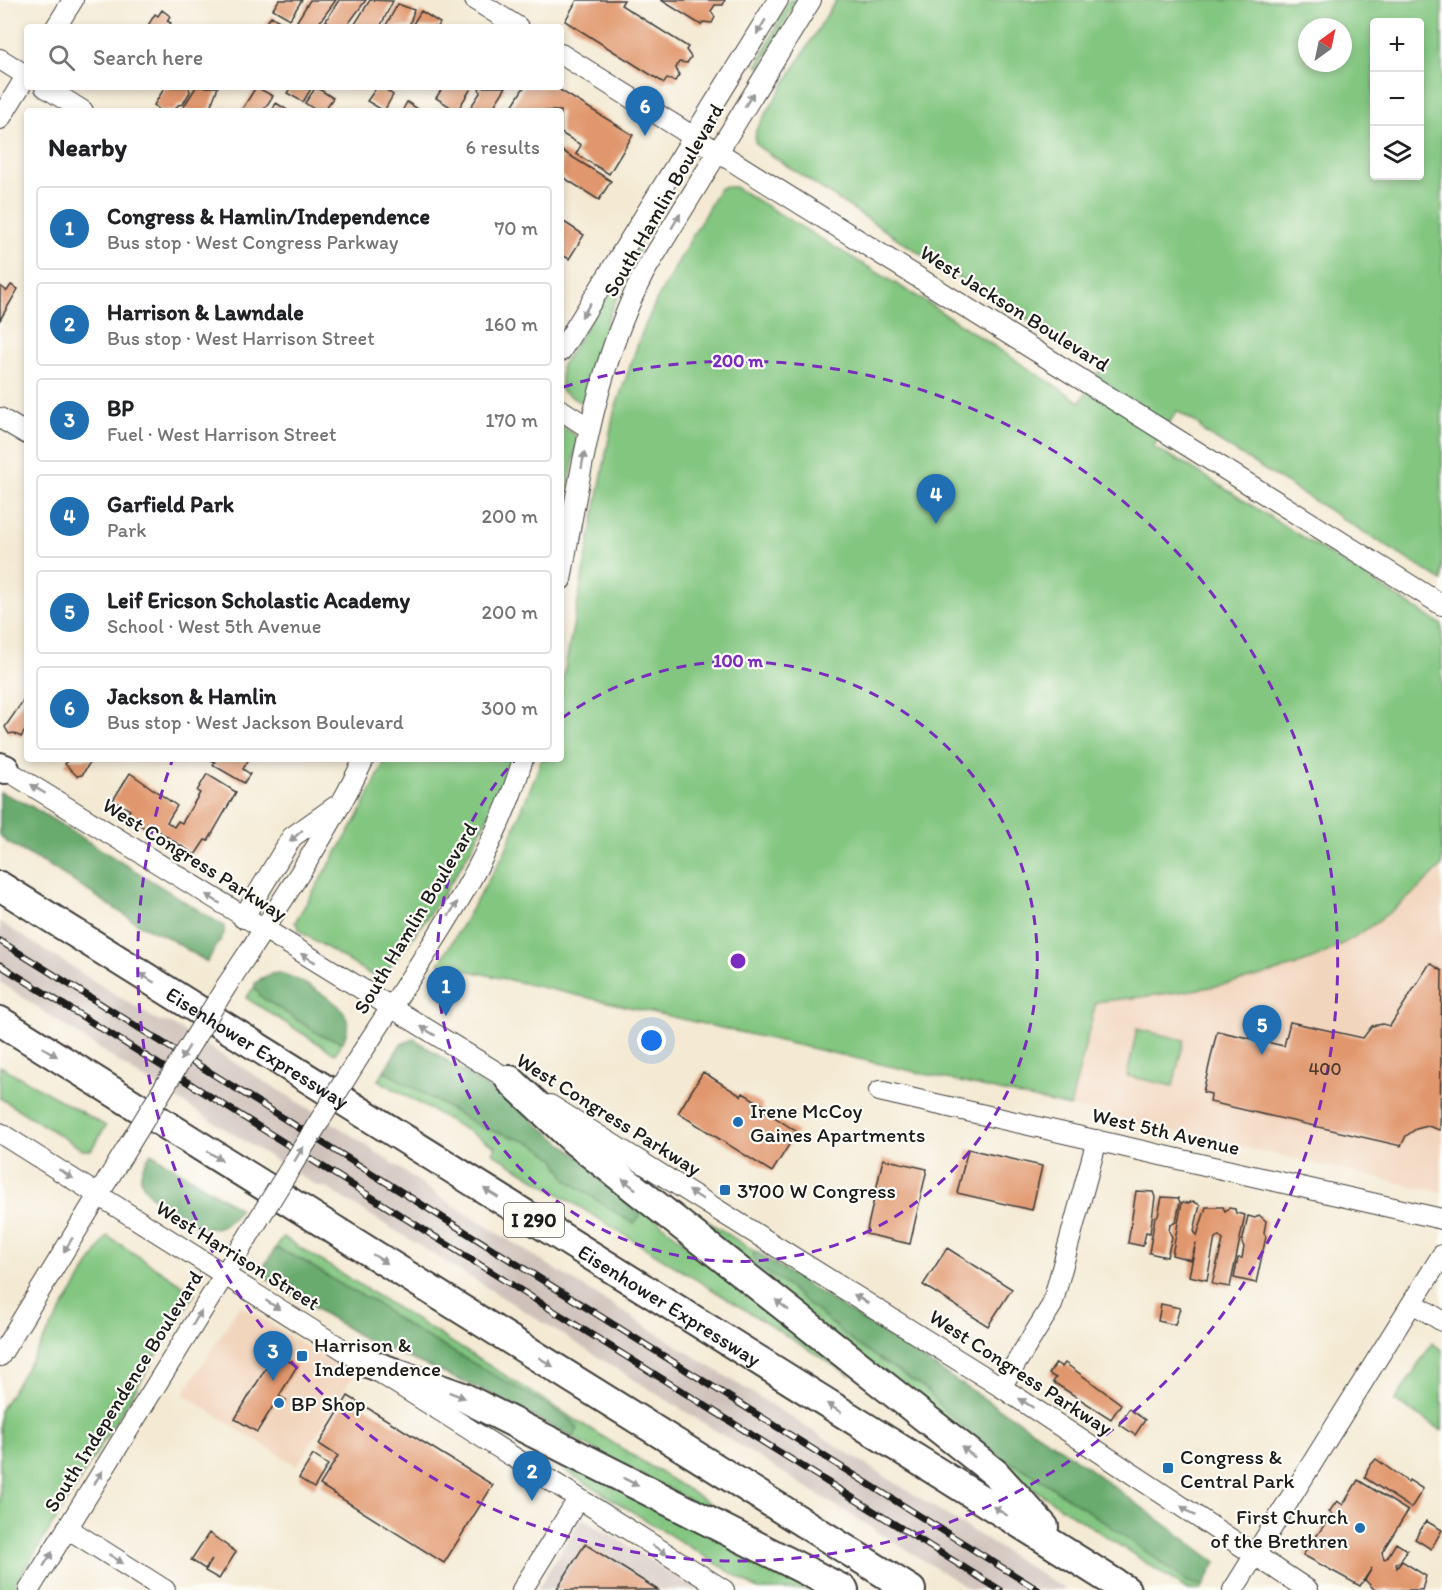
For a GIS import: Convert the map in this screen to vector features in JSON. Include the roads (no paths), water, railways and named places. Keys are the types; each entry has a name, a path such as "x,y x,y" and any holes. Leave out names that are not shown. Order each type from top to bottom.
{"highway":[{"name":"Eisenhower Expressway","path":"0,886 1126,1590"},
{"path":"0,1021 911,1590"},
{"path":"510,1080 576,1142 995,1473 1067,1553"},
{"path":"362,1361 463,1397 844,1590"}],"street":[{"path":"58,24 73,0"},
{"path":"475,0 513,24"},
{"name":"South Hamlin Boulevard","path":"564,346 777,0"},
{"name":"South Hamlin Boulevard","path":"564,564 589,428 608,359 628,305 718,150 812,0"},
{"name":"West Jackson Boulevard","path":"564,56 718,150 1442,605"},
{"path":"0,59 24,73"},
{"path":"0,119 24,80"},
{"path":"50,90 78,108"},
{"path":"564,412 589,428"},
{"path":"0,417 24,432"},
{"path":"0,1356 226,985 343,801 362,762"},
{"name":"South Hamlin Boulevard","path":"354,1065 476,871 497,831 522,762"},
{"name":"West Congress Parkway","path":"2,767 243,918 510,1080 1001,1387 1308,1590"},
{"path":"243,918 292,837 343,801"},
{"name":"South Independence Boulevard","path":"29,1590 354,1065"},
{"name":"West 5th Avenue","path":"879,1090 1442,1219"},
{"name":"West Harrison Street","path":"0,1133 724,1590"},
{"path":"1001,1387 1052,1305 1097,1140"},
{"path":"1233,1590 1442,1255"},
{"path":"1413,1303 1442,1321"},
{"path":"522,1590 578,1499"},
{"path":"67,1528 165,1590"}],"railway":[{"path":"0,941 1038,1590"},
{"path":"0,965 1000,1590"}],"place":[{"name":"Jackson & Hamlin","path":"645,136"},
{"name":"Garfield Park","path":"936,524"},
{"name":"Congress & Hamlin/Independence","path":"446,1016"},
{"name":"Leif Ericson Scholastic Academy","path":"1262,1055"},
{"name":"Irene McCoy Gaines Apartments","path":"738,1122"},
{"name":"3700 W Congress","path":"725,1190"},
{"name":"Harrison & Independence","path":"302,1356"},
{"name":"BP","path":"273,1381"},
{"name":"BP Shop","path":"279,1403"},
{"name":"Congress & Central Park","path":"1168,1468"},
{"name":"Harrison & Lawndale","path":"532,1501"},
{"name":"First Church of the Brethren","path":"1360,1528"}]}
